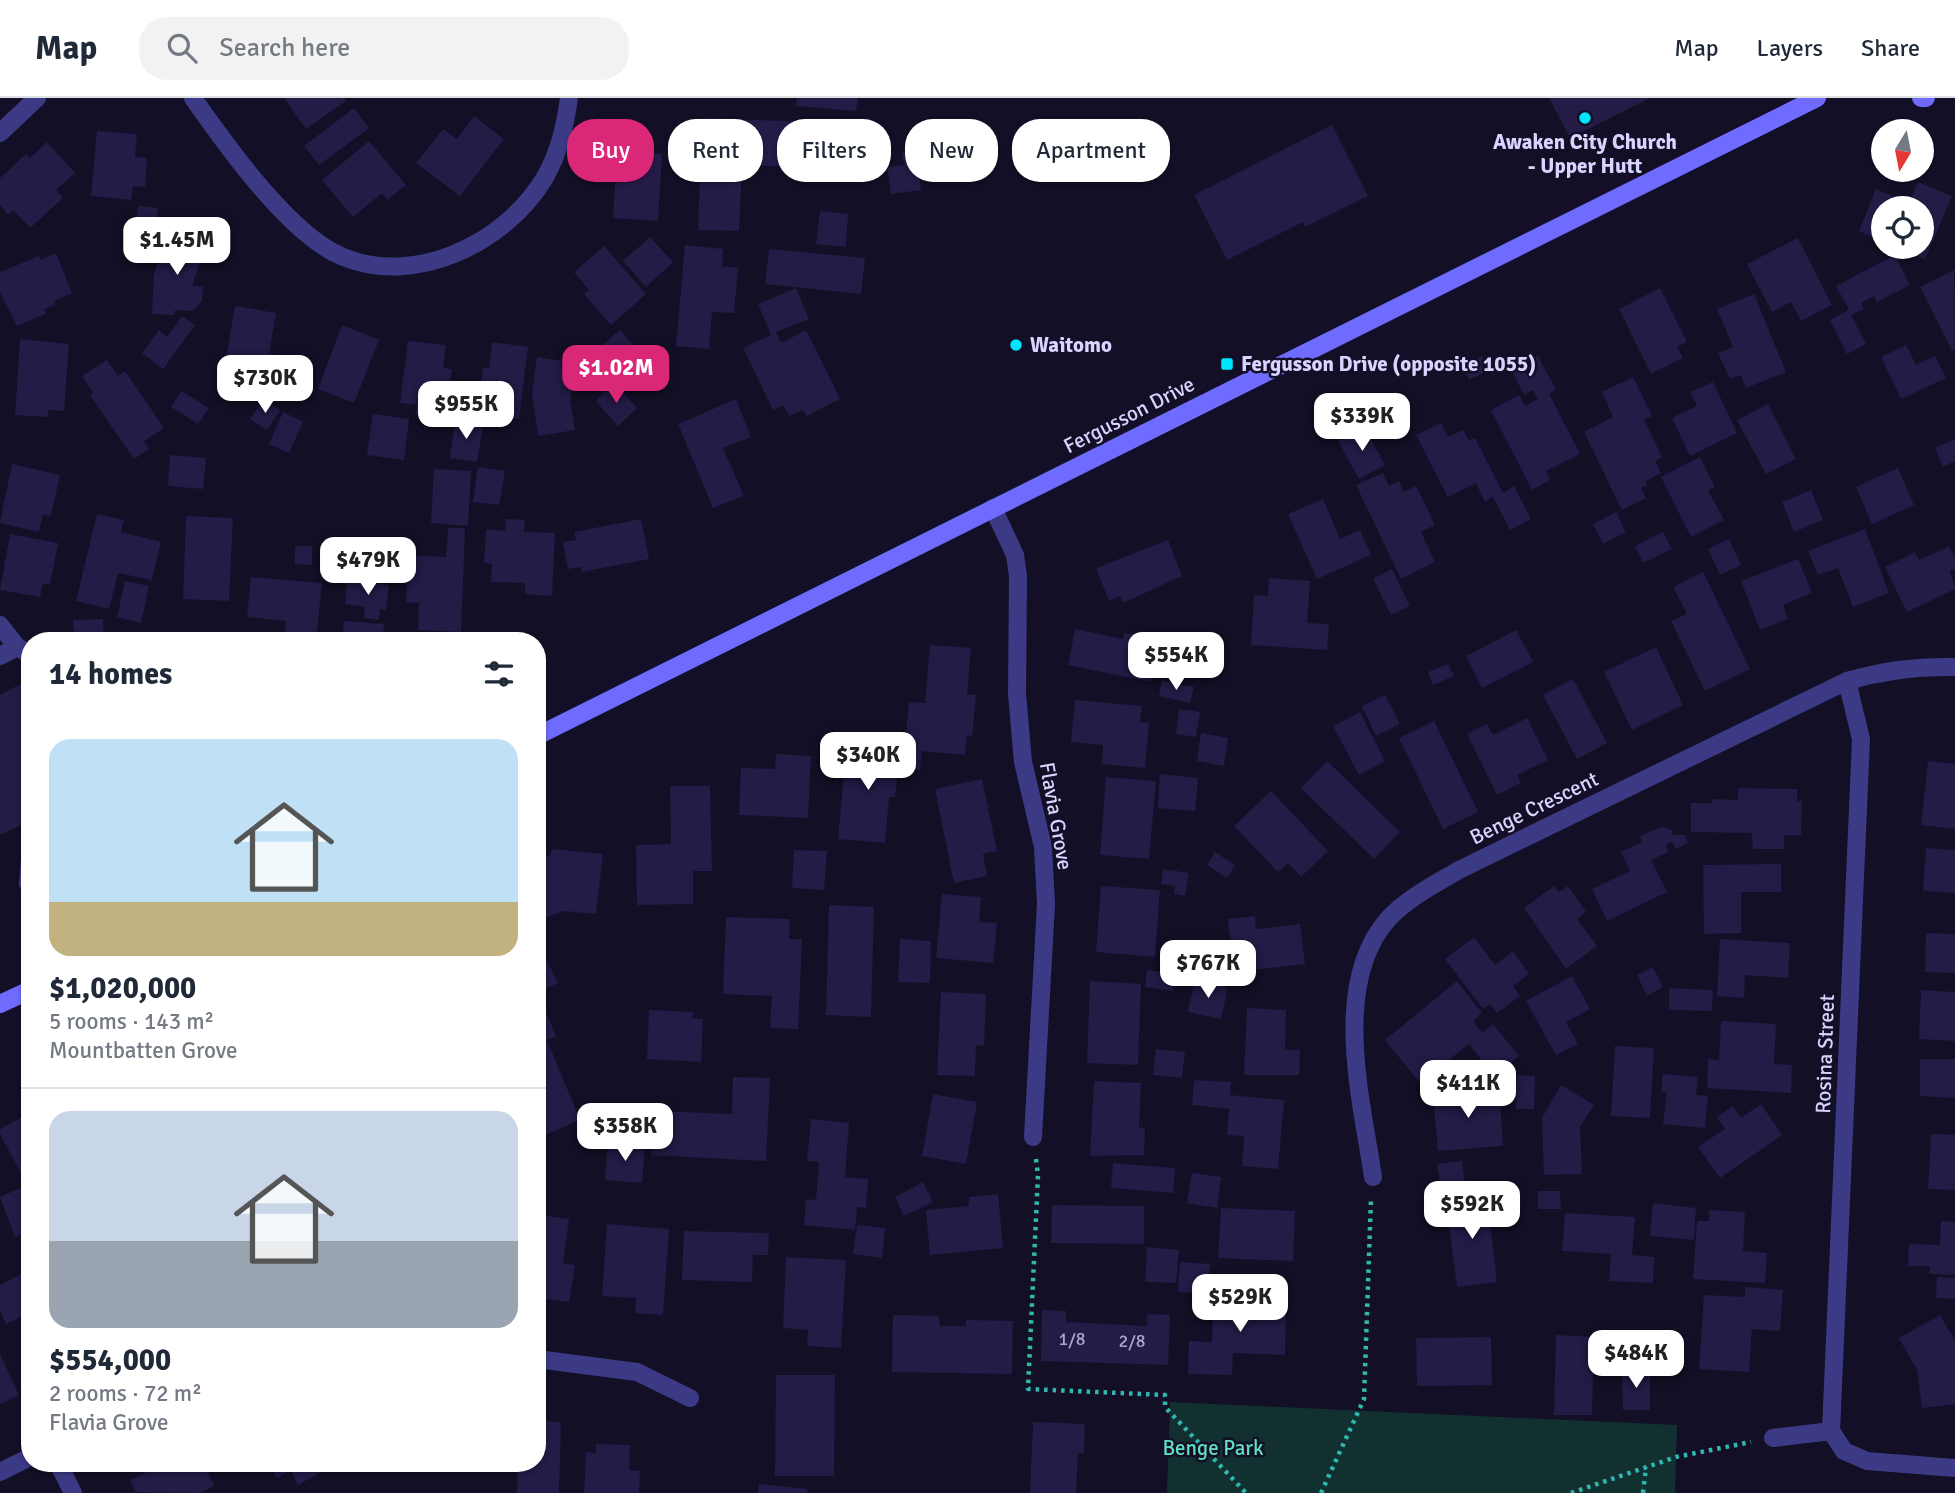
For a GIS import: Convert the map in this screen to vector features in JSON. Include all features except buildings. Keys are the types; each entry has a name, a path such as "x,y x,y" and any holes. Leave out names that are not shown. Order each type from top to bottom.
{"main road":[{"name":"Fergusson Drive","path":"546,732 1817,98"},
{"path":"0,1004 21,994"}],"street":[{"path":"0,133 37,98"},
{"path":"193,98 258,183 315,241 342,257 407,267 438,260 490,236 522,208 545,178 564,134 569,98"},
{"name":"Flavia Grove","path":"993,508 1015,555 1018,576 1017,694 1023,762 1043,847 1046,904 1033,1137"},
{"path":"0,625 21,648"},
{"path":"0,656 21,651"},
{"name":"Benge Crescent","path":"1373,1177 1355,1049 1354,1010 1370,949 1388,919 1423,891 1459,870 1847,681 1882,670 1916,666 1955,667"},
{"name":"Rosina Street","path":"1831,1432 1861,739 1847,681"},
{"path":"546,1360 637,1372 690,1398"},
{"path":"1773,1438 1831,1432 1844,1451 1867,1461 1955,1468"},
{"path":"0,1472 21,1462"},
{"path":"62,1472 73,1493"}],"path":[{"path":"1033,1137 1038,1175 1028,1389 1165,1395 1165,1407 1246,1493"},
{"path":"1321,1493 1364,1399 1367,1237 1373,1177"},
{"path":"1571,1493 1676,1457 1773,1438"},
{"path":"1643,1493 1646,1467"}],"green space":[{"name":"Benge Park","path":"1170,1402 1677,1425 1675,1493 1167,1493"}],"place":[{"name":"Awaken City Church - Upper Hutt","path":"1585,118"},
{"name":"Waitomo","path":"1016,345"},
{"name":"Fergusson Drive (opposite 1055)","path":"1227,364"}]}
